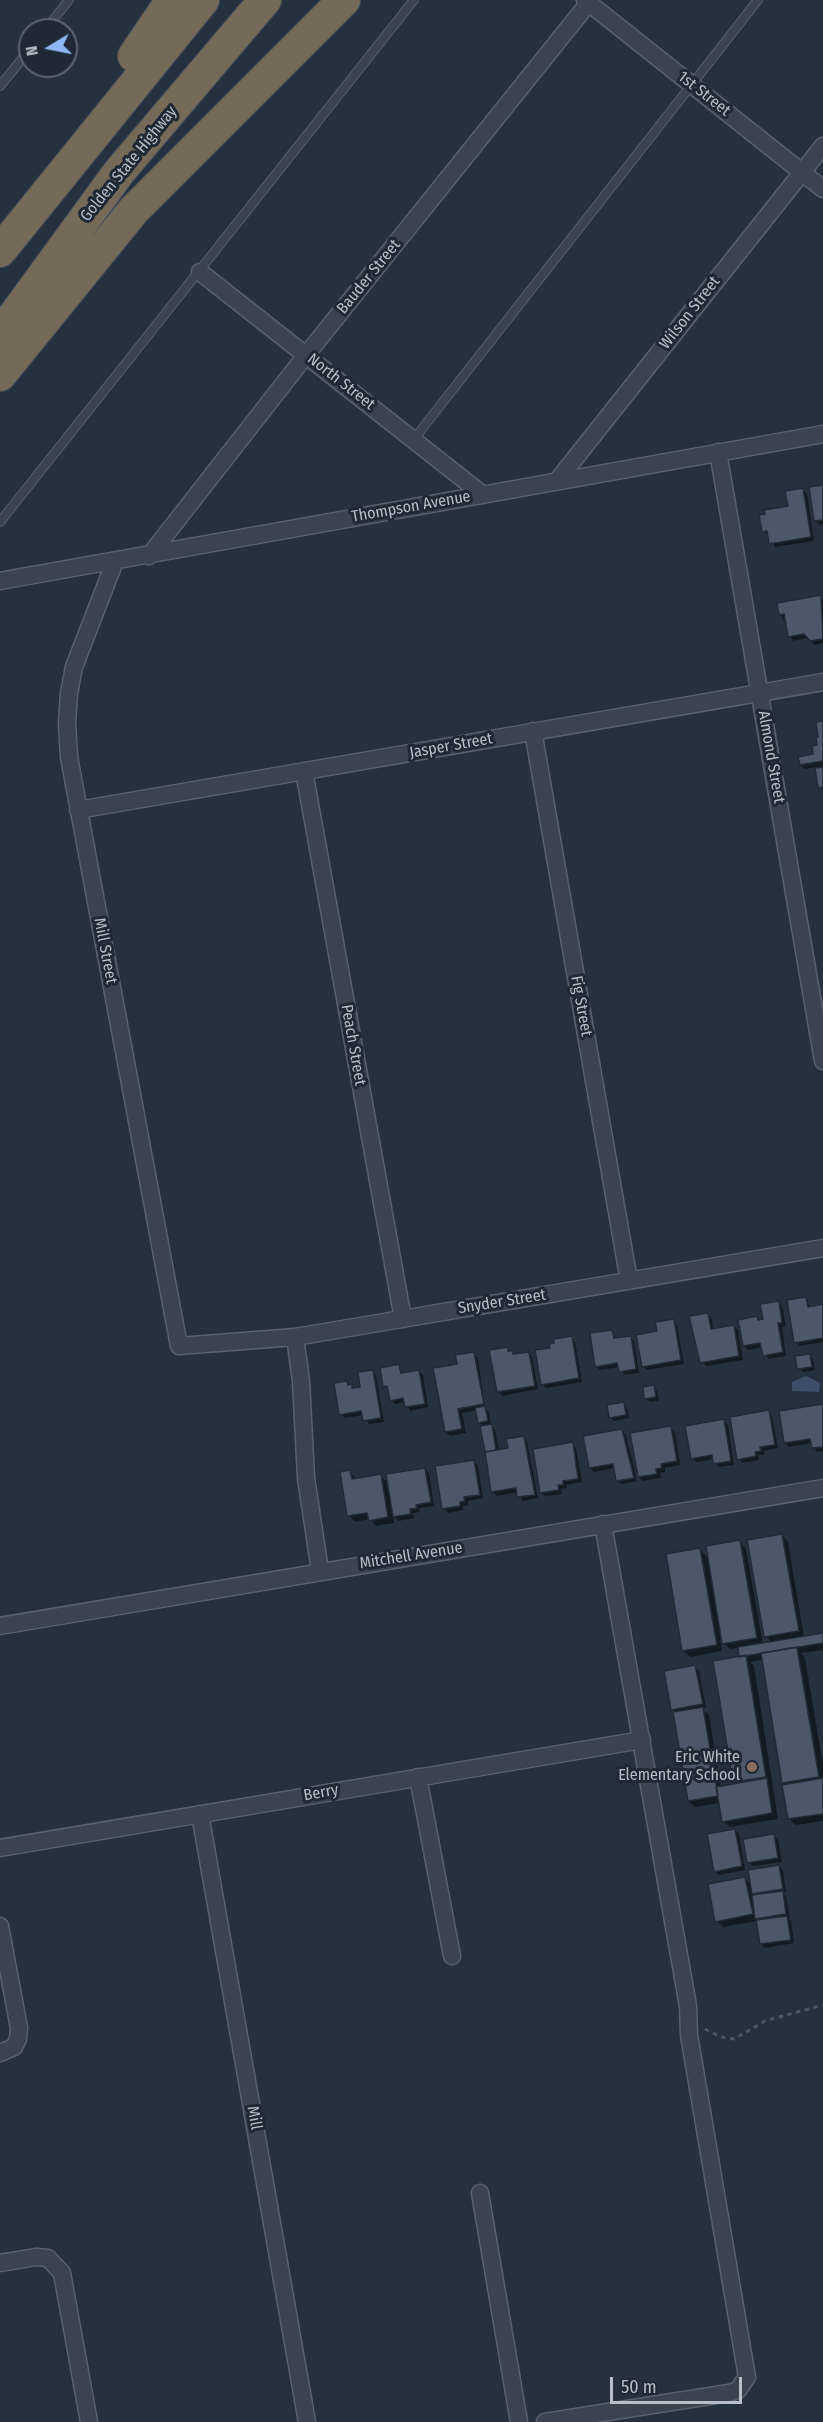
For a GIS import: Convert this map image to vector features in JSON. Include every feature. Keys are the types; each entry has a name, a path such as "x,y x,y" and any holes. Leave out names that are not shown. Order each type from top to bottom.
{"highway":[{"path":"3,247 172,0"},
{"path":"3,247 203,0"},
{"name":"Golden State Highway","path":"0,335 119,172 265,0"},
{"path":"0,375 134,210 344,0"}],"street":[{"name":"1st Street","path":"588,1 823,189"},
{"name":"Bauder Street","path":"149,556 306,354 588,1"},
{"name":"Wilson Street","path":"557,481 823,146"},
{"name":"North Street","path":"200,272 482,494"},
{"name":"Thompson Avenue","path":"0,581 823,434"},
{"name":"Almond Street","path":"718,452 823,1061"},
{"name":"Mill Street","path":"115,561 85,632 69,693 69,757 179,1346"},
{"name":"Jasper Street","path":"78,810 823,682"},
{"name":"Fig Street","path":"533,732 629,1281"},
{"name":"Peach Street","path":"304,771 403,1319"},
{"name":"Snyder Street","path":"179,1346 295,1337 823,1248"},
{"path":"295,1337 301,1381 306,1478 320,1571"},
{"name":"Mitchell Avenue","path":"0,1626 823,1488"},
{"path":"545,2422 738,2390 747,2377 642,1740 603,1524"},
{"name":"Berry","path":"0,1848 642,1740"},
{"path":"418,1777 452,1956"},
{"name":"Mill","path":"200,1814 307,2422"},
{"path":"0,1926 19,2028 18,2039 14,2047 0,2054"},
{"path":"480,2193 519,2422"},
{"path":"0,2263 36,2257 48,2258 62,2273 89,2422"}],"lane":[{"path":"55,18 69,0"},
{"path":"0,522 414,0"},
{"path":"414,439 758,0"},
{"path":"0,86 18,64"}],"path":[{"path":"688,2020 720,2037 734,2039 765,2022 823,2005"}],"water":[{"path":"806,1376 820,1383 819,1392 792,1391 792,1382"}],"building":[{"path":"823,485 823,520 814,521 809,487"},
{"path":"803,488 811,537 769,544 767,531 762,532 759,515 765,514 764,510 788,506 785,491"},
{"path":"821,595 823,639 810,641 804,634 788,637 784,614 779,615 777,603"},
{"path":"823,721 823,761 800,765 798,757 813,754 812,746 817,745 816,738 818,737 816,722"},
{"path":"823,767 823,787 818,788 815,768"},
{"path":"806,1297 808,1307 823,1304 823,1338 794,1343 787,1300"},
{"path":"779,1301 782,1323 778,1323 783,1352 763,1356 760,1343 743,1346 738,1320 757,1316 758,1320 763,1319 760,1304"},
{"path":"708,1313 711,1329 734,1325 739,1356 700,1363 689,1316"},
{"path":"674,1319 681,1360 642,1367 636,1335 657,1331 655,1322"},
{"path":"612,1330 614,1338 631,1336 636,1369 619,1372 617,1363 595,1367 590,1333"},
{"path":"572,1336 579,1378 541,1385 535,1350 550,1348 549,1344 554,1343 554,1339"},
{"path":"508,1347 508,1351 513,1351 513,1354 529,1352 535,1386 497,1392 489,1350"},
{"path":"474,1352 484,1404 458,1409 462,1429 445,1432 433,1368 457,1364 455,1355"},
{"path":"810,1354 812,1367 797,1369 795,1356"},
{"path":"399,1364 401,1373 419,1370 425,1404 405,1407 403,1398 390,1401 387,1386 383,1387 380,1368"},
{"path":"373,1370 381,1418 363,1421 361,1411 339,1415 334,1383 347,1381 348,1385 352,1384 352,1388 360,1387 358,1372"},
{"path":"654,1385 656,1397 644,1399 643,1387"},
{"path":"624,1402 626,1415 609,1418 607,1405"},
{"path":"823,1404 823,1447 812,1448 810,1439 784,1443 779,1411"},
{"path":"485,1406 488,1421 478,1423 475,1408"},
{"path":"769,1410 775,1445 760,1447 761,1451 755,1452 756,1456 737,1460 730,1417"},
{"path":"724,1419 731,1461 713,1464 712,1455 691,1459 685,1426"},
{"path":"492,1424 496,1450 485,1452 480,1426"},
{"path":"671,1426 677,1461 661,1464 662,1468 656,1469 657,1474 638,1477 630,1433"},
{"path":"622,1429 634,1478 616,1481 613,1464 589,1468 583,1436"},
{"path":"524,1436 535,1495 517,1497 516,1488 491,1492 485,1452 508,1448 506,1439"},
{"path":"573,1442 578,1479 563,1481 563,1485 558,1485 559,1490 540,1493 533,1449"},
{"path":"474,1460 480,1495 464,1497 465,1501 460,1502 460,1506 442,1509 435,1466"},
{"path":"425,1468 431,1502 416,1505 417,1508 410,1509 411,1514 393,1517 386,1474"},
{"path":"350,1470 352,1479 381,1474 388,1517 369,1521 367,1513 347,1516 340,1472"},
{"path":"782,1534 799,1631 764,1637 747,1540"},
{"path":"740,1540 757,1638 722,1644 706,1546"},
{"path":"700,1548 717,1645 682,1651 666,1554"},
{"path":"823,1633 823,1643 739,1657 738,1647"},
{"path":"797,1647 819,1777 782,1783 761,1653"},
{"path":"746,1655 766,1777 733,1782 713,1661"},
{"path":"695,1665 703,1704 671,1710 664,1671"},
{"path":"703,1707 718,1796 688,1801 673,1712"},
{"path":"767,1778 772,1813 722,1822 716,1787"},
{"path":"823,1778 823,1814 788,1819 782,1785"},
{"path":"735,1829 742,1866 714,1872 707,1834"},
{"path":"774,1834 778,1858 747,1863 743,1839"},
{"path":"779,1865 783,1889 752,1894 748,1870"},
{"path":"745,1877 753,1914 715,1922 708,1884"},
{"path":"783,1891 786,1914 755,1919 752,1895"},
{"path":"787,1916 791,1940 760,1944 756,1920"}],"place":[{"name":"Eric White Elementary School","path":"752,1767"}]}
